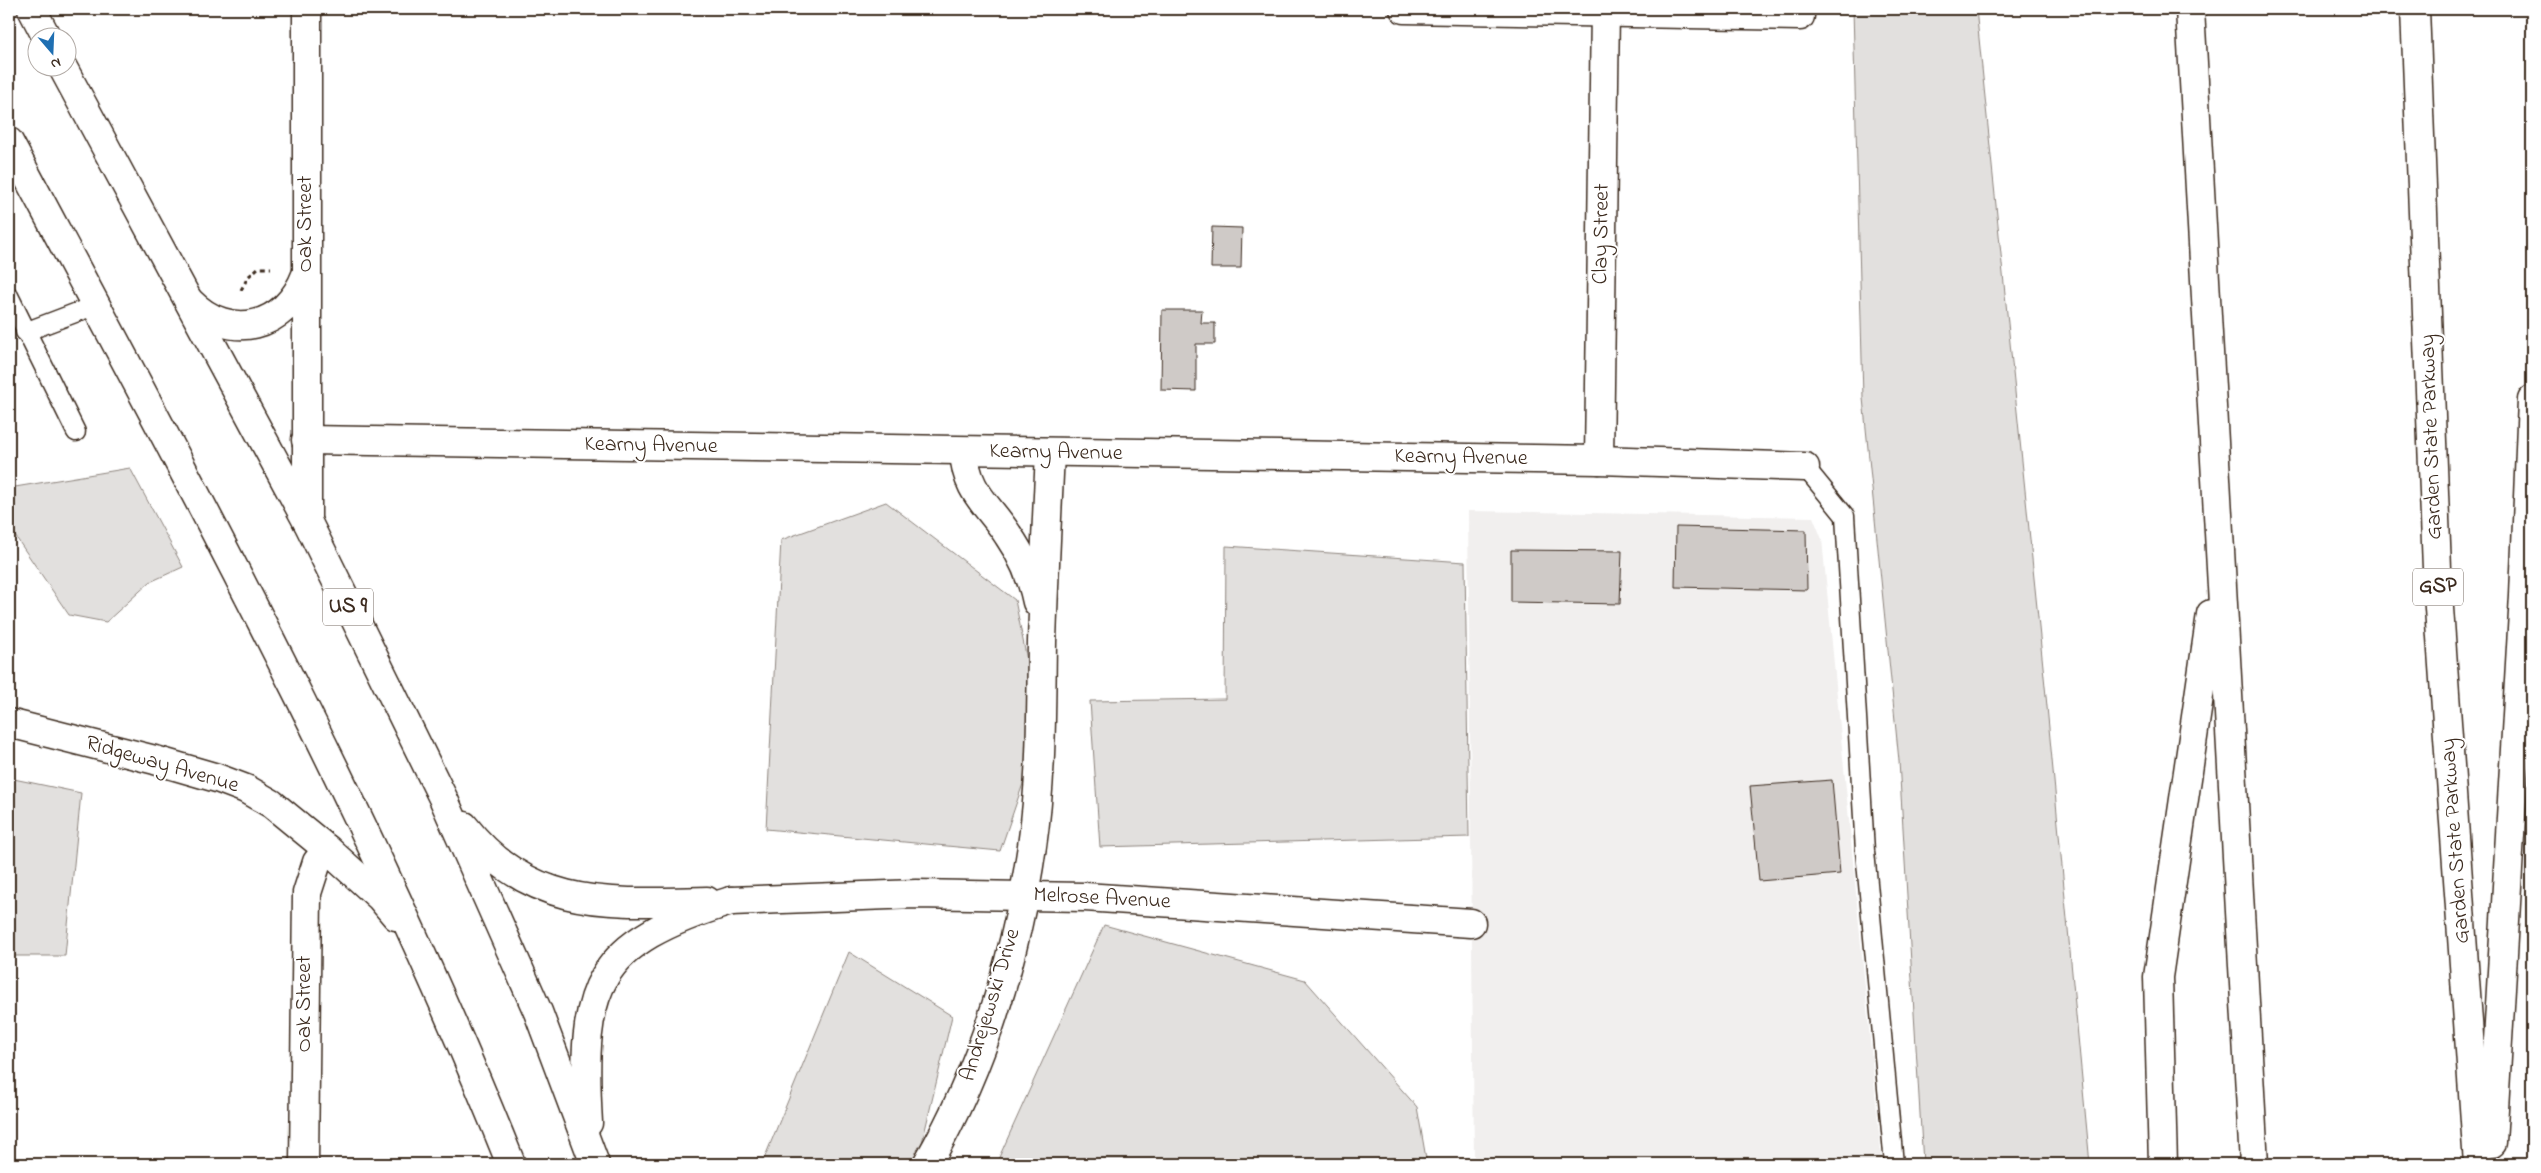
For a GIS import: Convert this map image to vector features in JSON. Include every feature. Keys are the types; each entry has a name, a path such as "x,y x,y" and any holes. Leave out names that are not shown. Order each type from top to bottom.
{"main road":[{"path":"32,9 42,28"},
{"name":"Oak Street","path":"307,9 307,521"},
{"path":"1404,9 1605,10 1800,16"},
{"path":"2190,9 2254,1164"},
{"name":"Garden State Parkway","path":"2415,9 2438,594 2478,1164"},
{"name":"Clay Street","path":"1600,460 1605,10"},
{"name":"US 9","path":"68,78 307,521 444,800 534,1004 593,1157"},
{"path":"9,142 282,659 420,948 511,1164"},
{"path":"184,295 197,309 213,319 243,326 276,316 290,305 300,292 306,275"},
{"name":"Garden State Parkway","path":"2490,1164 2523,604 2532,400"},
{"name":"Kearny Avenue","path":"306,440 1050,453 1600,460 1805,466"},
{"name":"Andrejewski Drive","path":"964,451 965,470 970,484 979,500 998,520 1020,555 1037,599 1043,628"},
{"name":"Andrejewski Drive","path":"927,1164 956,1112 998,1000 1023,895 1032,846 1040,756 1050,453"},
{"path":"2163,1164 2158,977 2220,556"},
{"name":"Ridgeway Avenue","path":"9,723 171,764 246,789 272,804 327,849 380,897 420,948"},
{"path":"444,800 471,835 500,863 528,882 551,892 575,897 640,902 731,901"},
{"name":"Oak Street","path":"304,1164 307,893 317,862 327,849"},
{"name":"Melrose Avenue","path":"731,901 916,894 1085,896 1471,923"},
{"path":"593,1157 586,1046 589,1017 595,994 605,975 623,953 646,935 692,913 731,901"}],"lane":[{"path":"9,296 25,332 76,432"},
{"path":"25,332 96,305"},
{"path":"1805,466 1845,516 1865,850 1894,1164"}],"path":[{"path":"240,292 248,277 258,268 274,268"}],"shaded area":[{"path":"1853,9 1976,9 2046,696 2090,1164 1923,1164 1899,761 1863,398"},
{"path":"130,468 183,567 150,582 106,622 69,615 9,527 9,488"},
{"path":"886,502 1015,600 1041,731 1000,851 766,829 781,540"},
{"path":"1468,511 1813,517 1822,539 1882,1164 1474,1164"},
{"path":"1226,546 1465,562 1469,837 1100,847 1090,701 1225,699"},
{"path":"9,778 81,793 65,956 9,956"},
{"path":"1104,925 1305,980 1417,1107 1427,1164 996,1164"},
{"path":"849,952 952,1016 917,1164 762,1164"}],"building":[{"path":"1212,227 1242,228 1241,268 1211,268"},
{"path":"1162,310 1202,310 1201,323 1215,323 1215,344 1196,344 1196,391 1161,390"},
{"path":"1676,527 1806,530 1807,590 1675,587"},
{"path":"1511,550 1622,551 1620,604 1511,602"},
{"path":"1832,780 1840,874 1759,881 1750,786"}]}
